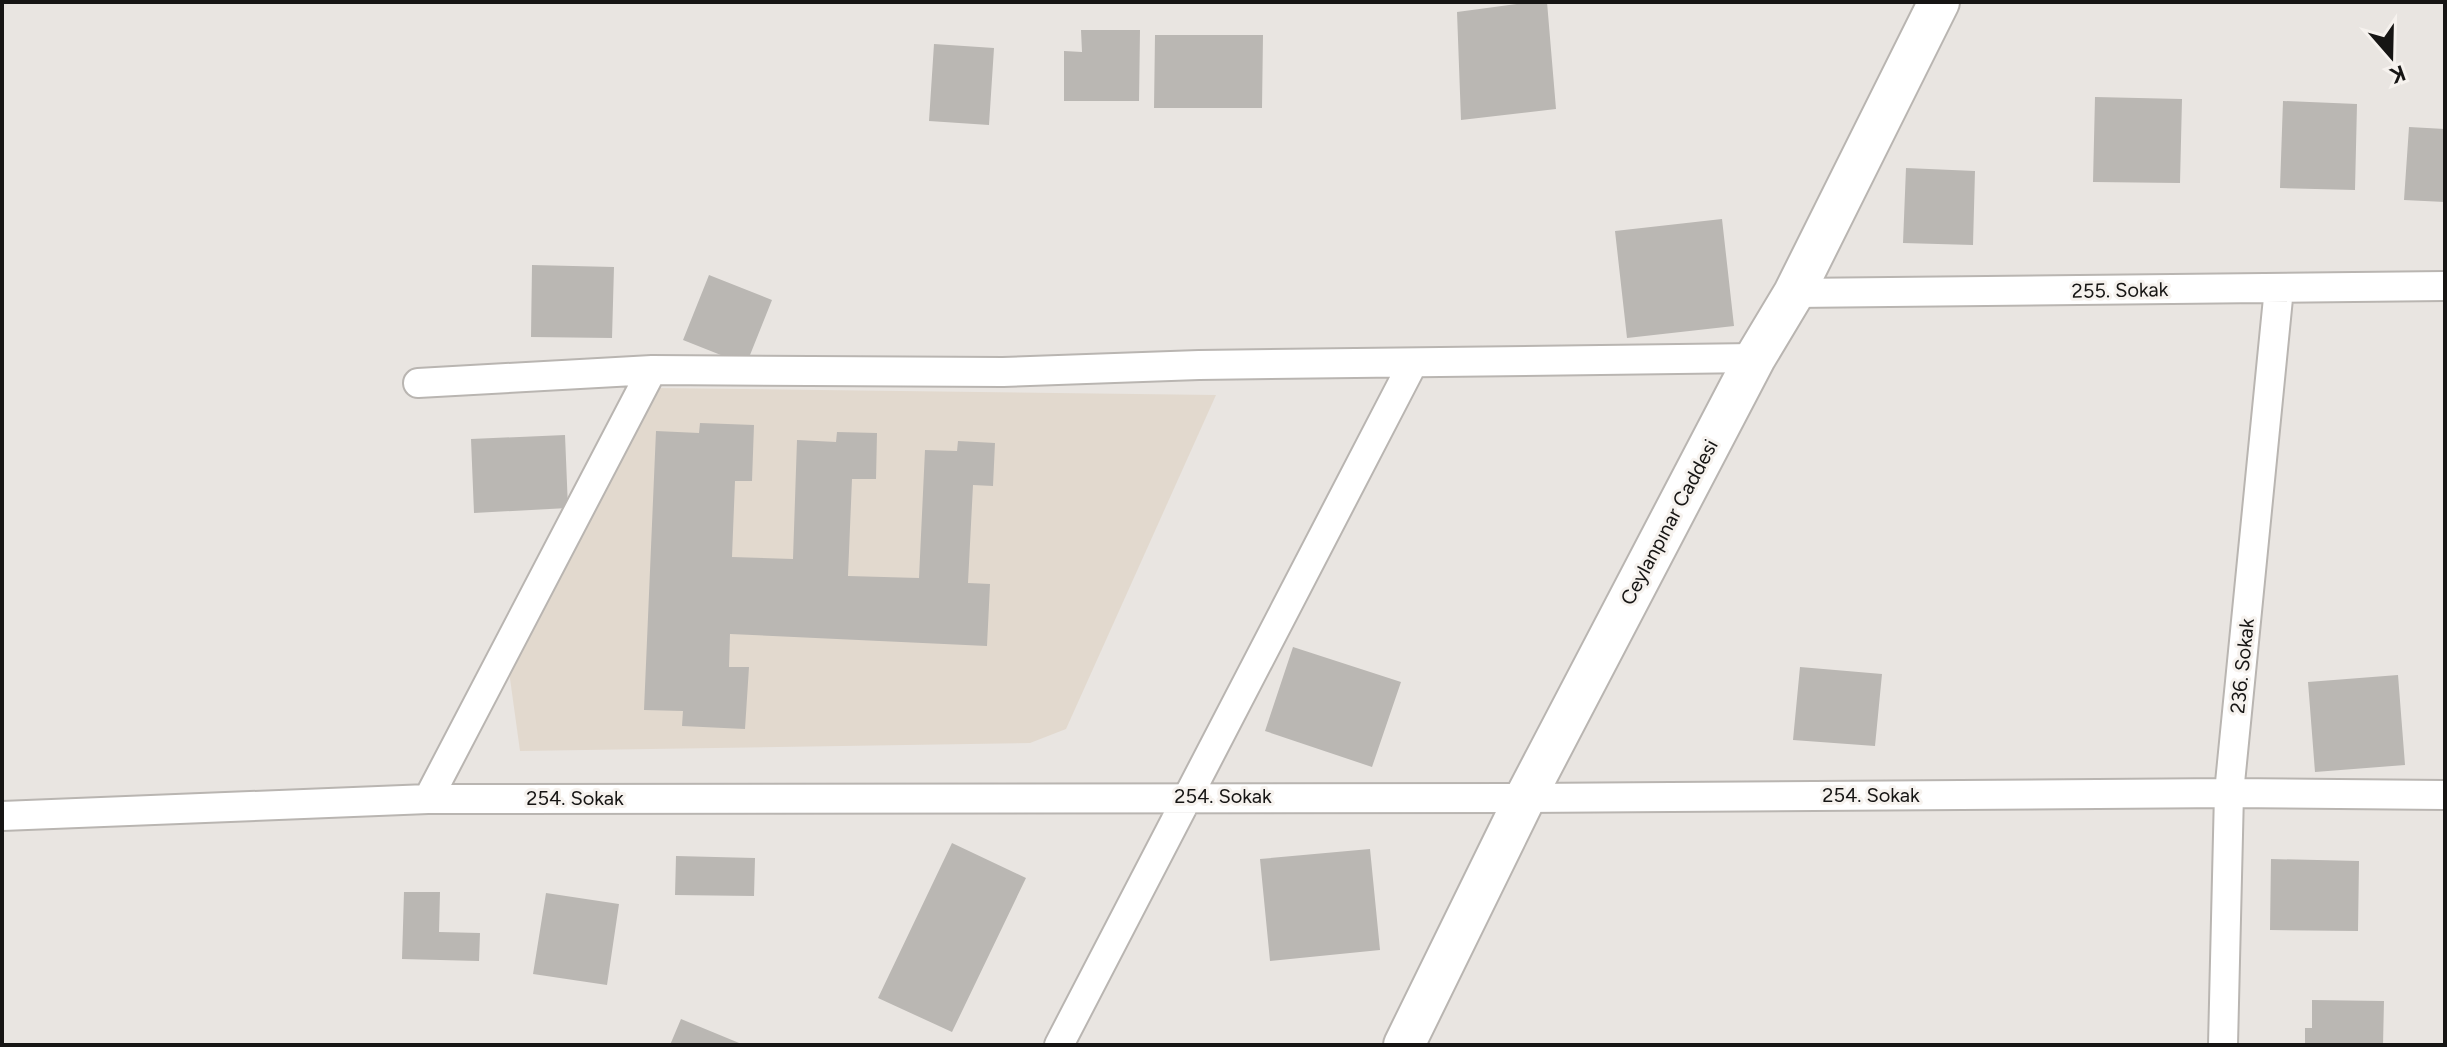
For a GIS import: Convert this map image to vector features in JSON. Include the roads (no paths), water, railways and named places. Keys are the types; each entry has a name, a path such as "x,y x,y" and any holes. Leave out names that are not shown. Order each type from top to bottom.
{"main road":[{"name":"Ceylanpınar Caddesi","path":"1404,1045 1525,798 1755,358 1794,293 1939,2"}],"street":[{"name":"255. Sokak","path":"1794,293 2445,286"},
{"name":"236. Sokak","path":"2223,1045 2229,793 2279,288"},
{"path":"418,383 652,370 1003,372 1199,365 1755,358"},
{"path":"1059,1045 1413,363"},
{"path":"428,799 652,370"},
{"name":"254. Sokak","path":"2,816 428,799 1525,798 2229,793 2445,795"}]}
